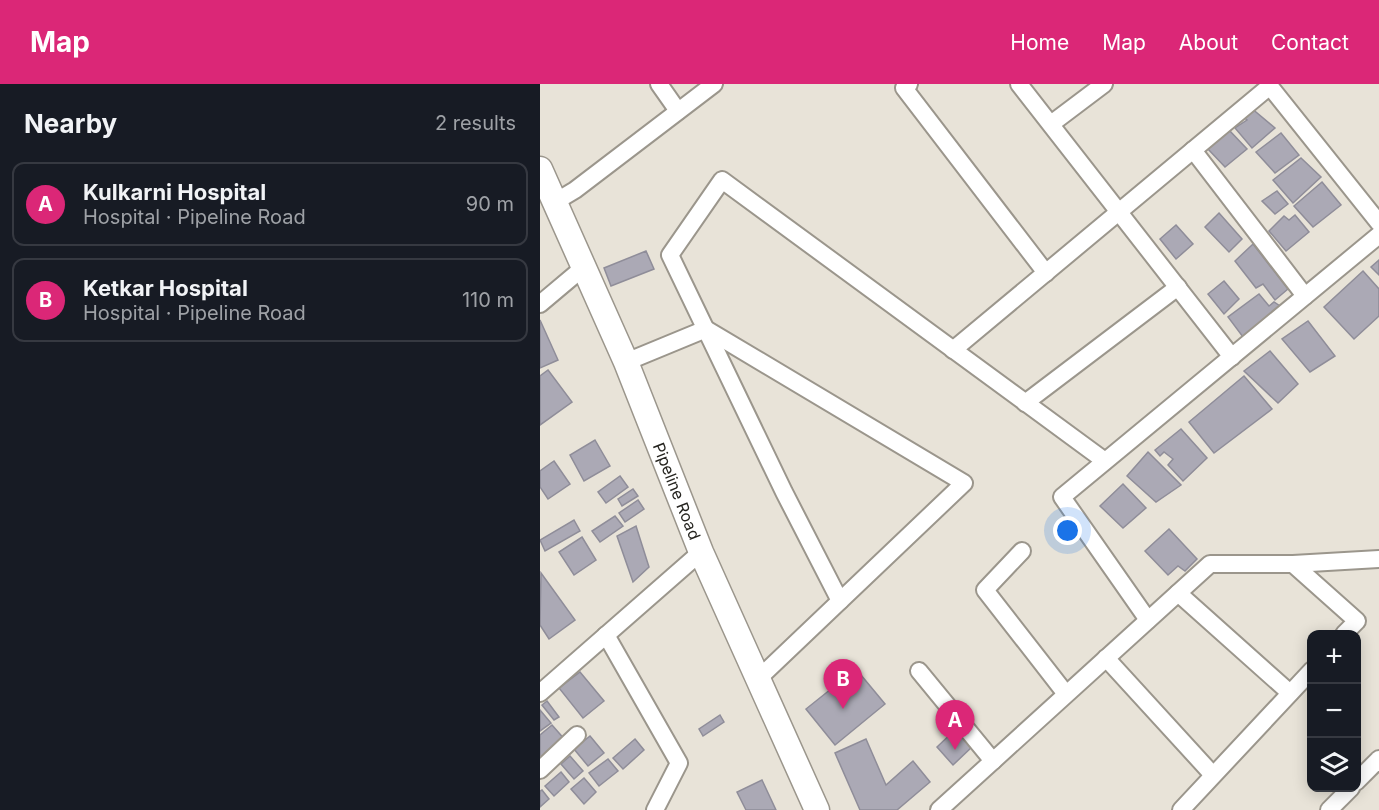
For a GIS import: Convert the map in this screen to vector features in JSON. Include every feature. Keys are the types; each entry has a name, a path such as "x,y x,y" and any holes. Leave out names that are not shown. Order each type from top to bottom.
{"main road":[{"name":"Pipeline Road","path":"540,169 626,362 701,552 817,810"}],"street":[{"path":"659,84 678,111"},
{"path":"555,202 575,190 714,84"},
{"path":"909,84 904,88 1046,273"},
{"path":"1019,84 1232,357"},
{"path":"1051,124 1104,84"},
{"path":"953,350 1121,213 1269,85 1379,223"},
{"path":"1193,150 1305,296"},
{"path":"840,601 784,492 670,255 722,180 1105,461"},
{"path":"1148,620 1062,496 1379,235"},
{"path":"540,304 584,267"},
{"path":"1025,403 1178,287"},
{"path":"626,362 706,329"},
{"path":"706,329 964,483 758,679"},
{"path":"1022,551 985,591 1066,694"},
{"path":"540,692 701,552"},
{"path":"939,810 1210,564 1293,564 1379,559"},
{"path":"1293,564 1357,621 1348,630"},
{"path":"1178,592 1290,693"},
{"path":"606,635 679,763 656,810"},
{"path":"1106,658 1213,775"},
{"path":"919,671 993,761"},
{"path":"1180,810 1307,674"},
{"path":"540,770 577,735"},
{"path":"1361,777 1379,759"},
{"path":"1329,810 1347,792"}],"building":[{"path":"1250,107 1275,128 1252,148 1235,128 1247,120 1241,115"},
{"path":"1229,130 1247,149 1225,167 1208,149"},
{"path":"1281,133 1299,155 1275,173 1256,152"},
{"path":"1301,158 1321,177 1293,203 1273,180"},
{"path":"1322,182 1341,205 1313,227 1294,206"},
{"path":"1277,191 1288,204 1275,214 1262,201"},
{"path":"1219,213 1242,239 1229,252 1205,227"},
{"path":"1295,215 1309,232 1286,251 1269,231 1284,216 1289,220"},
{"path":"1176,225 1193,244 1176,259 1160,239"},
{"path":"1253,244 1288,289 1275,300 1263,284 1256,288 1235,261"},
{"path":"646,251 654,269 611,286 604,268"},
{"path":"1379,260 1379,275 1371,267"},
{"path":"1363,271 1379,289 1379,316 1354,339 1324,307"},
{"path":"1224,281 1239,299 1224,314 1208,294"},
{"path":"1259,294 1269,306 1274,302 1280,306 1243,337 1228,317"},
{"path":"540,320 558,360 540,368"},
{"path":"1308,321 1335,356 1310,372 1282,339"},
{"path":"1270,351 1298,384 1278,403 1244,371"},
{"path":"548,370 572,402 540,425 540,376"},
{"path":"1244,376 1272,409 1214,453 1189,422"},
{"path":"1181,429 1207,458 1183,481 1168,465 1173,459 1164,452 1160,456 1155,450"},
{"path":"595,440 610,466 584,481 570,455"},
{"path":"1148,452 1181,485 1156,502 1127,476"},
{"path":"554,461 570,484 548,499 540,487 540,471"},
{"path":"620,476 628,487 606,503 598,492"},
{"path":"1123,484 1146,508 1123,528 1100,506"},
{"path":"633,489 638,496 622,506 618,499"},
{"path":"638,500 644,509 625,522 619,513"},
{"path":"615,516 623,526 600,542 592,531"},
{"path":"574,520 580,531 545,551 540,540"},
{"path":"636,526 649,567 633,582 617,536"},
{"path":"1169,529 1197,559 1185,571 1178,566 1168,575 1145,551"},
{"path":"582,537 596,560 574,575 559,552"},
{"path":"541,573 575,620 549,639 540,625"},
{"path":"856,669 885,704 835,745 806,709"},
{"path":"580,672 604,701 583,718 559,688"},
{"path":"547,701 559,717 554,720 542,705"},
{"path":"540,710 551,723 540,731"},
{"path":"720,715 724,722 703,736 699,729"},
{"path":"552,725 566,741 542,761 540,735"},
{"path":"957,728 974,745 953,765 937,747"},
{"path":"590,736 604,753 588,766 574,749"},
{"path":"635,739 644,750 623,769 613,758"},
{"path":"866,739 886,785 913,761 930,782 897,810 860,810 835,753"},
{"path":"570,756 583,771 574,779 561,764"},
{"path":"608,759 618,771 599,786 589,773"},
{"path":"561,772 569,782 554,796 545,786"},
{"path":"584,778 596,792 584,804 571,789"},
{"path":"762,780 776,810 746,810 737,792"},
{"path":"542,790 549,799 540,807 540,791"}],"place":[{"name":"Ketkar Hospital","path":"843,709"},
{"name":"Kulkarni Hospital","path":"955,750"}]}
